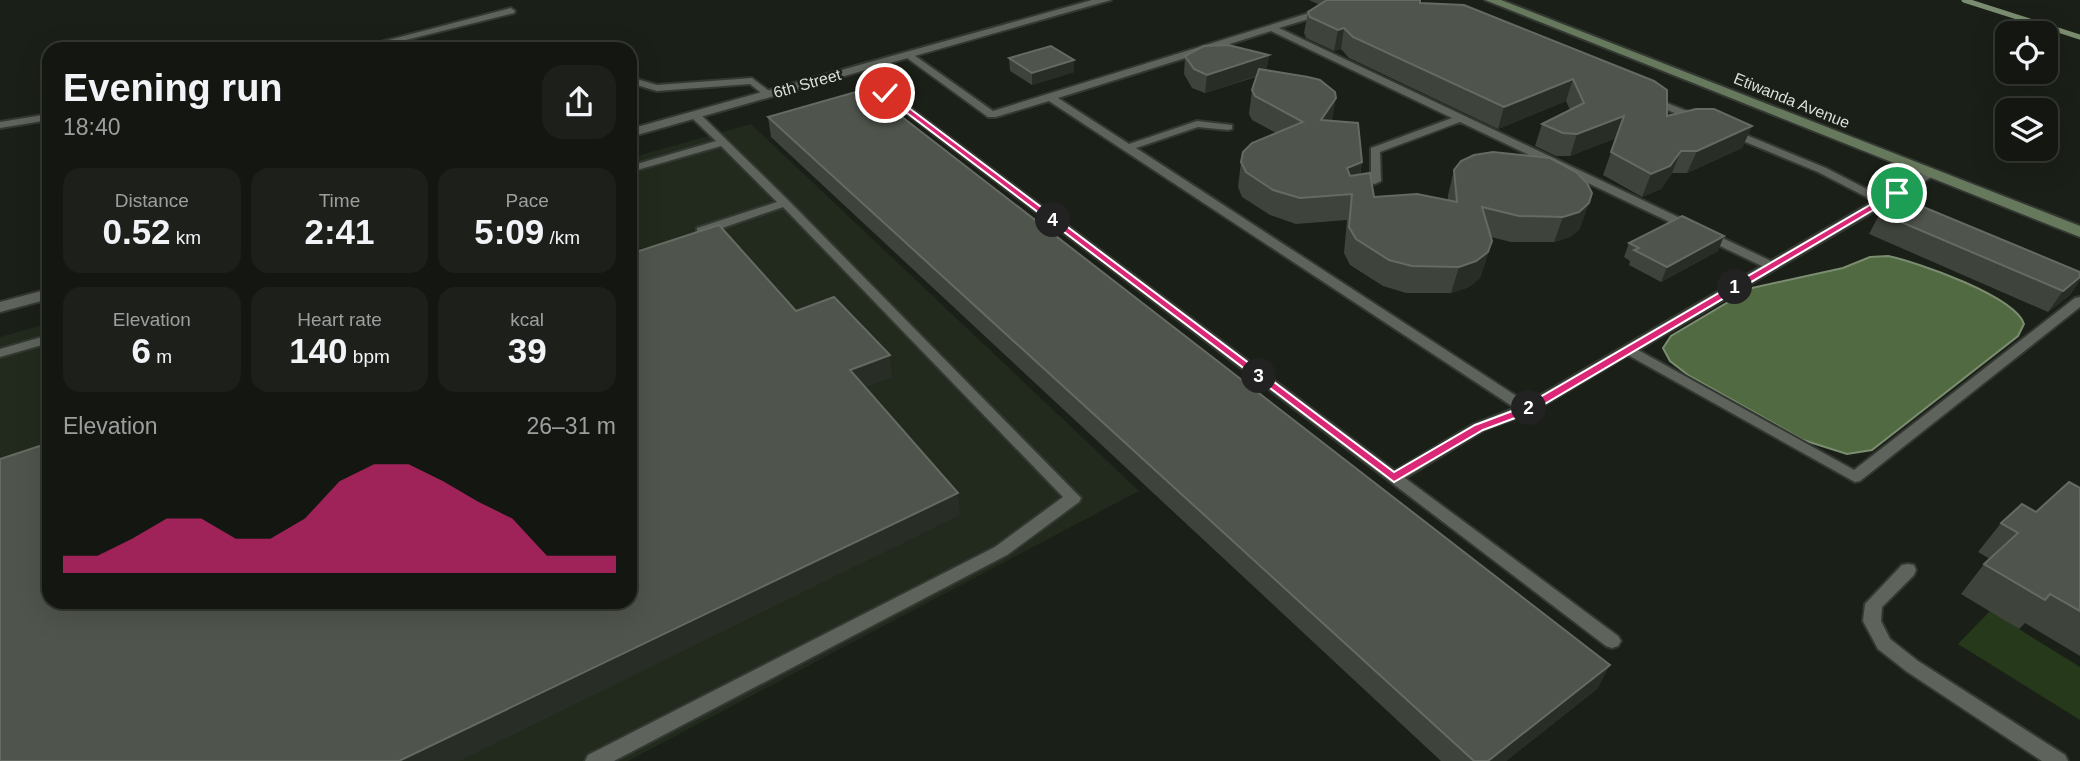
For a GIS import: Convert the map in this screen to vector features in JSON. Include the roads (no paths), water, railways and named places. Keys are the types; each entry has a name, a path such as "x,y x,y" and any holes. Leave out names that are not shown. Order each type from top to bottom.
{"main road":[{"name":"Etiwanda Avenue","path":"1491,0 2080,232"}],"street":[{"name":"6th Street","path":"637,131 1105,0"},
{"path":"0,307 42,296"}],"lane":[{"path":"908,55 992,115 1336,8"},
{"path":"387,42 511,11"},
{"path":"1272,28 1771,266"},
{"path":"637,82 657,88 752,81 768,94"},
{"path":"885,93 1612,640"},
{"path":"1642,95 1706,122"},
{"path":"1050,97 1527,409"},
{"path":"595,761 1001,551 1073,498 785,203 695,115"},
{"path":"0,125 42,118"},
{"path":"1375,181 1375,150 1460,118"},
{"path":"1127,148 1197,124 1228,127"},
{"path":"1719,127 1822,170 1894,207"},
{"path":"637,167 723,142"},
{"path":"1394,478 1479,427 1527,409 1931,173"},
{"path":"682,238 785,203"},
{"path":"1629,350 1855,477 2080,301"},
{"path":"0,353 42,341"},
{"path":"1908,570 1874,604 1872,621 1884,645 2058,761"}],"waterway":[{"path":"1964,0 2080,37"}]}
